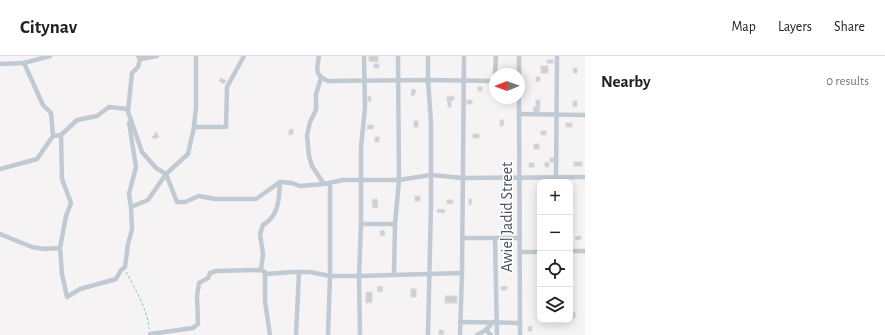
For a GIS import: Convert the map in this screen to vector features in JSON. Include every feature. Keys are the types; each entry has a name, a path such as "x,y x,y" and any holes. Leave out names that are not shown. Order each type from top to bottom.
{"street":[{"path":"0,64 24,63 50,56"},
{"path":"61,135 62,179 71,203 66,216 60,248 62,274 67,297 80,289 116,279 121,270 125,267 128,244 132,229 129,194 136,168 127,109 132,73 138,67 140,57 157,56"},
{"path":"131,207 148,200 166,174 188,154 194,127 196,107 196,56"},
{"path":"194,127 226,127 227,87 244,56"},
{"path":"319,56 317,71 321,78 328,81 489,81"},
{"path":"360,335 359,276 362,180 361,147 365,108 364,56"},
{"path":"394,275 395,224 399,180 398,56"},
{"path":"428,56 431,123 428,335"},
{"path":"460,335 464,56"},
{"path":"495,68 496,56"},
{"path":"519,56 519,68"},
{"path":"556,179 557,56"},
{"path":"0,169 37,159 53,136 51,113 42,105 24,63"},
{"path":"321,78 316,94 316,110 310,122 307,135 309,156 312,166 327,184 330,276 328,335"},
{"name":"Awiel Jadid Street","path":"519,104 520,335"},
{"path":"53,136 61,135 77,120 97,116 109,107 127,109"},
{"path":"127,109 142,152 156,168 166,174 177,202 185,202 199,196 215,199 256,199 280,182 292,183 300,186 327,184 343,180 399,180 431,175 463,178 538,179"},
{"path":"519,114 585,115"},
{"path":"566,179 585,177"},
{"path":"261,270 263,254 260,234 263,225 269,222 274,215 279,200 280,182"},
{"path":"361,224 395,224"},
{"path":"0,234 32,248 60,248"},
{"path":"462,238 520,238"},
{"path":"495,239 495,322 497,335"},
{"path":"573,251 585,251"},
{"path":"520,252 537,252"},
{"path":"150,334 193,328 198,324 197,296 199,283 208,278 210,273 216,271 261,270 265,272 265,301 270,335"},
{"path":"296,335 299,272"},
{"path":"265,274 310,272 330,276 359,276 462,273"},
{"path":"460,322 520,323"},
{"path":"478,335 495,322"},
{"path":"486,330 491,335"}],"path":[{"path":"125,267 149,321 150,334"}],"building":[{"path":"369,56 378,56 378,62 369,61"},
{"path":"547,60 553,60 553,63 547,63"},
{"path":"374,64 379,64 379,68 374,68"},
{"path":"541,66 548,66 548,73 541,73"},
{"path":"573,68 577,68 577,73 574,73"},
{"path":"536,77 540,77 540,81 536,82"},
{"path":"221,78 226,81 224,84 219,81"},
{"path":"478,87 482,87 482,91 478,91"},
{"path":"412,89 416,90 414,96 411,95"},
{"path":"368,96 371,97 371,101 368,101"},
{"path":"454,96 454,100 447,101 447,97"},
{"path":"467,100 472,100 472,104 467,104"},
{"path":"536,100 540,100 540,107 536,107"},
{"path":"448,101 451,101 451,107 448,107"},
{"path":"573,101 577,101 577,106 573,107"},
{"path":"533,107 539,107 540,113 534,113"},
{"path":"500,120 504,120 503,126 500,126"},
{"path":"414,121 418,121 418,127 414,127"},
{"path":"566,123 572,123 572,127 566,127"},
{"path":"368,125 374,125 373,129 367,129"},
{"path":"293,129 293,134 289,135 289,130"},
{"path":"541,131 546,131 546,135 541,135"},
{"path":"156,132 159,137 154,139 152,137"},
{"path":"473,134 479,134 479,138 473,138"},
{"path":"375,137 379,137 379,142 375,142"},
{"path":"534,144 539,144 539,149 534,149"},
{"path":"550,158 554,158 554,162 550,162"},
{"path":"545,162 549,163 549,167 545,167"},
{"path":"574,162 582,162 582,166 574,166"},
{"path":"529,163 534,163 534,167 529,167"},
{"path":"415,196 420,196 420,201 415,201"},
{"path":"377,199 378,207 373,208 372,200"},
{"path":"469,199 472,199 471,205 469,205"},
{"path":"447,200 453,200 453,203 447,204"},
{"path":"438,209 445,210 444,213 437,212"},
{"path":"384,230 385,235 381,236 380,231"},
{"path":"581,236 581,239 576,240 575,237"},
{"path":"378,286 383,287 382,292 377,291"},
{"path":"507,286 507,290 501,290 501,287"},
{"path":"411,289 416,289 416,297 411,297"},
{"path":"366,292 372,292 372,302 366,303"},
{"path":"445,296 457,296 457,303 445,303"},
{"path":"573,312 575,312 575,318 573,318"},
{"path":"532,326 532,331 528,331 528,327"},
{"path":"439,330 443,330 444,334 439,335"}]}
